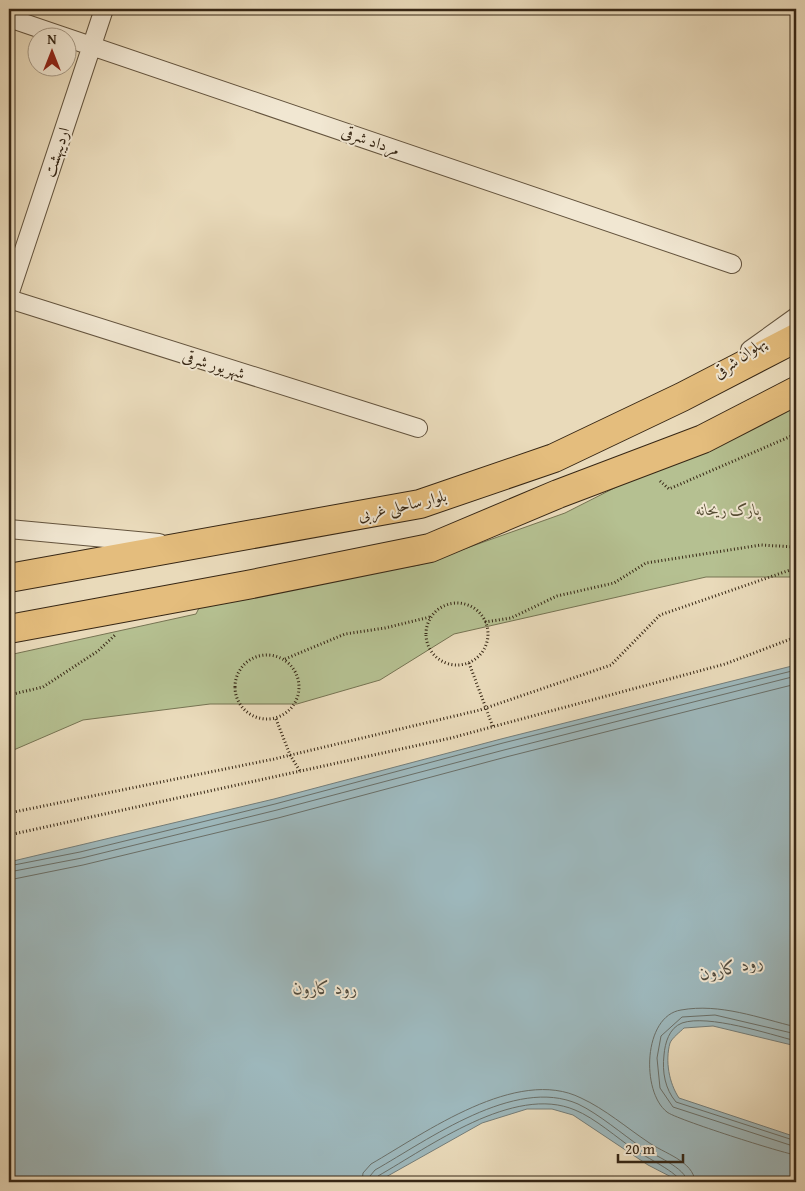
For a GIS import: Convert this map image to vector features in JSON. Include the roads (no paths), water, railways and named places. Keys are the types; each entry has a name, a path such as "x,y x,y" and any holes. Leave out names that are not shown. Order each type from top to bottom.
{"main road":[{"name":"بلوار ساحلی غربی","path":"9,578 420,504 554,458 682,397 796,338"},
{"path":"9,629 247,585 430,548 558,494 703,439 796,392"}],"street":[{"name":"اردیبهشت","path":"9,295 104,9"},
{"name":"مرداد شرقی","path":"9,18 732,264"},
{"name":"شهریور شرقی","path":"9,299 418,428"},
{"name":"پهلوان شرقی","path":"682,397 796,317"},
{"path":"9,529 189,546"}],"water":[{"name":"رود کارون","path":"796,665 796,1046 713,1026 684,1028 670,1043 668,1064 670,1079 679,1098 796,1137 796,1182 681,1182 648,1165 573,1115 552,1109 527,1109 482,1123 377,1182 9,1182 9,862 274,799 501,739"}],"park label":[{"name":"پارک ریحانه","path":"728,509"}]}
